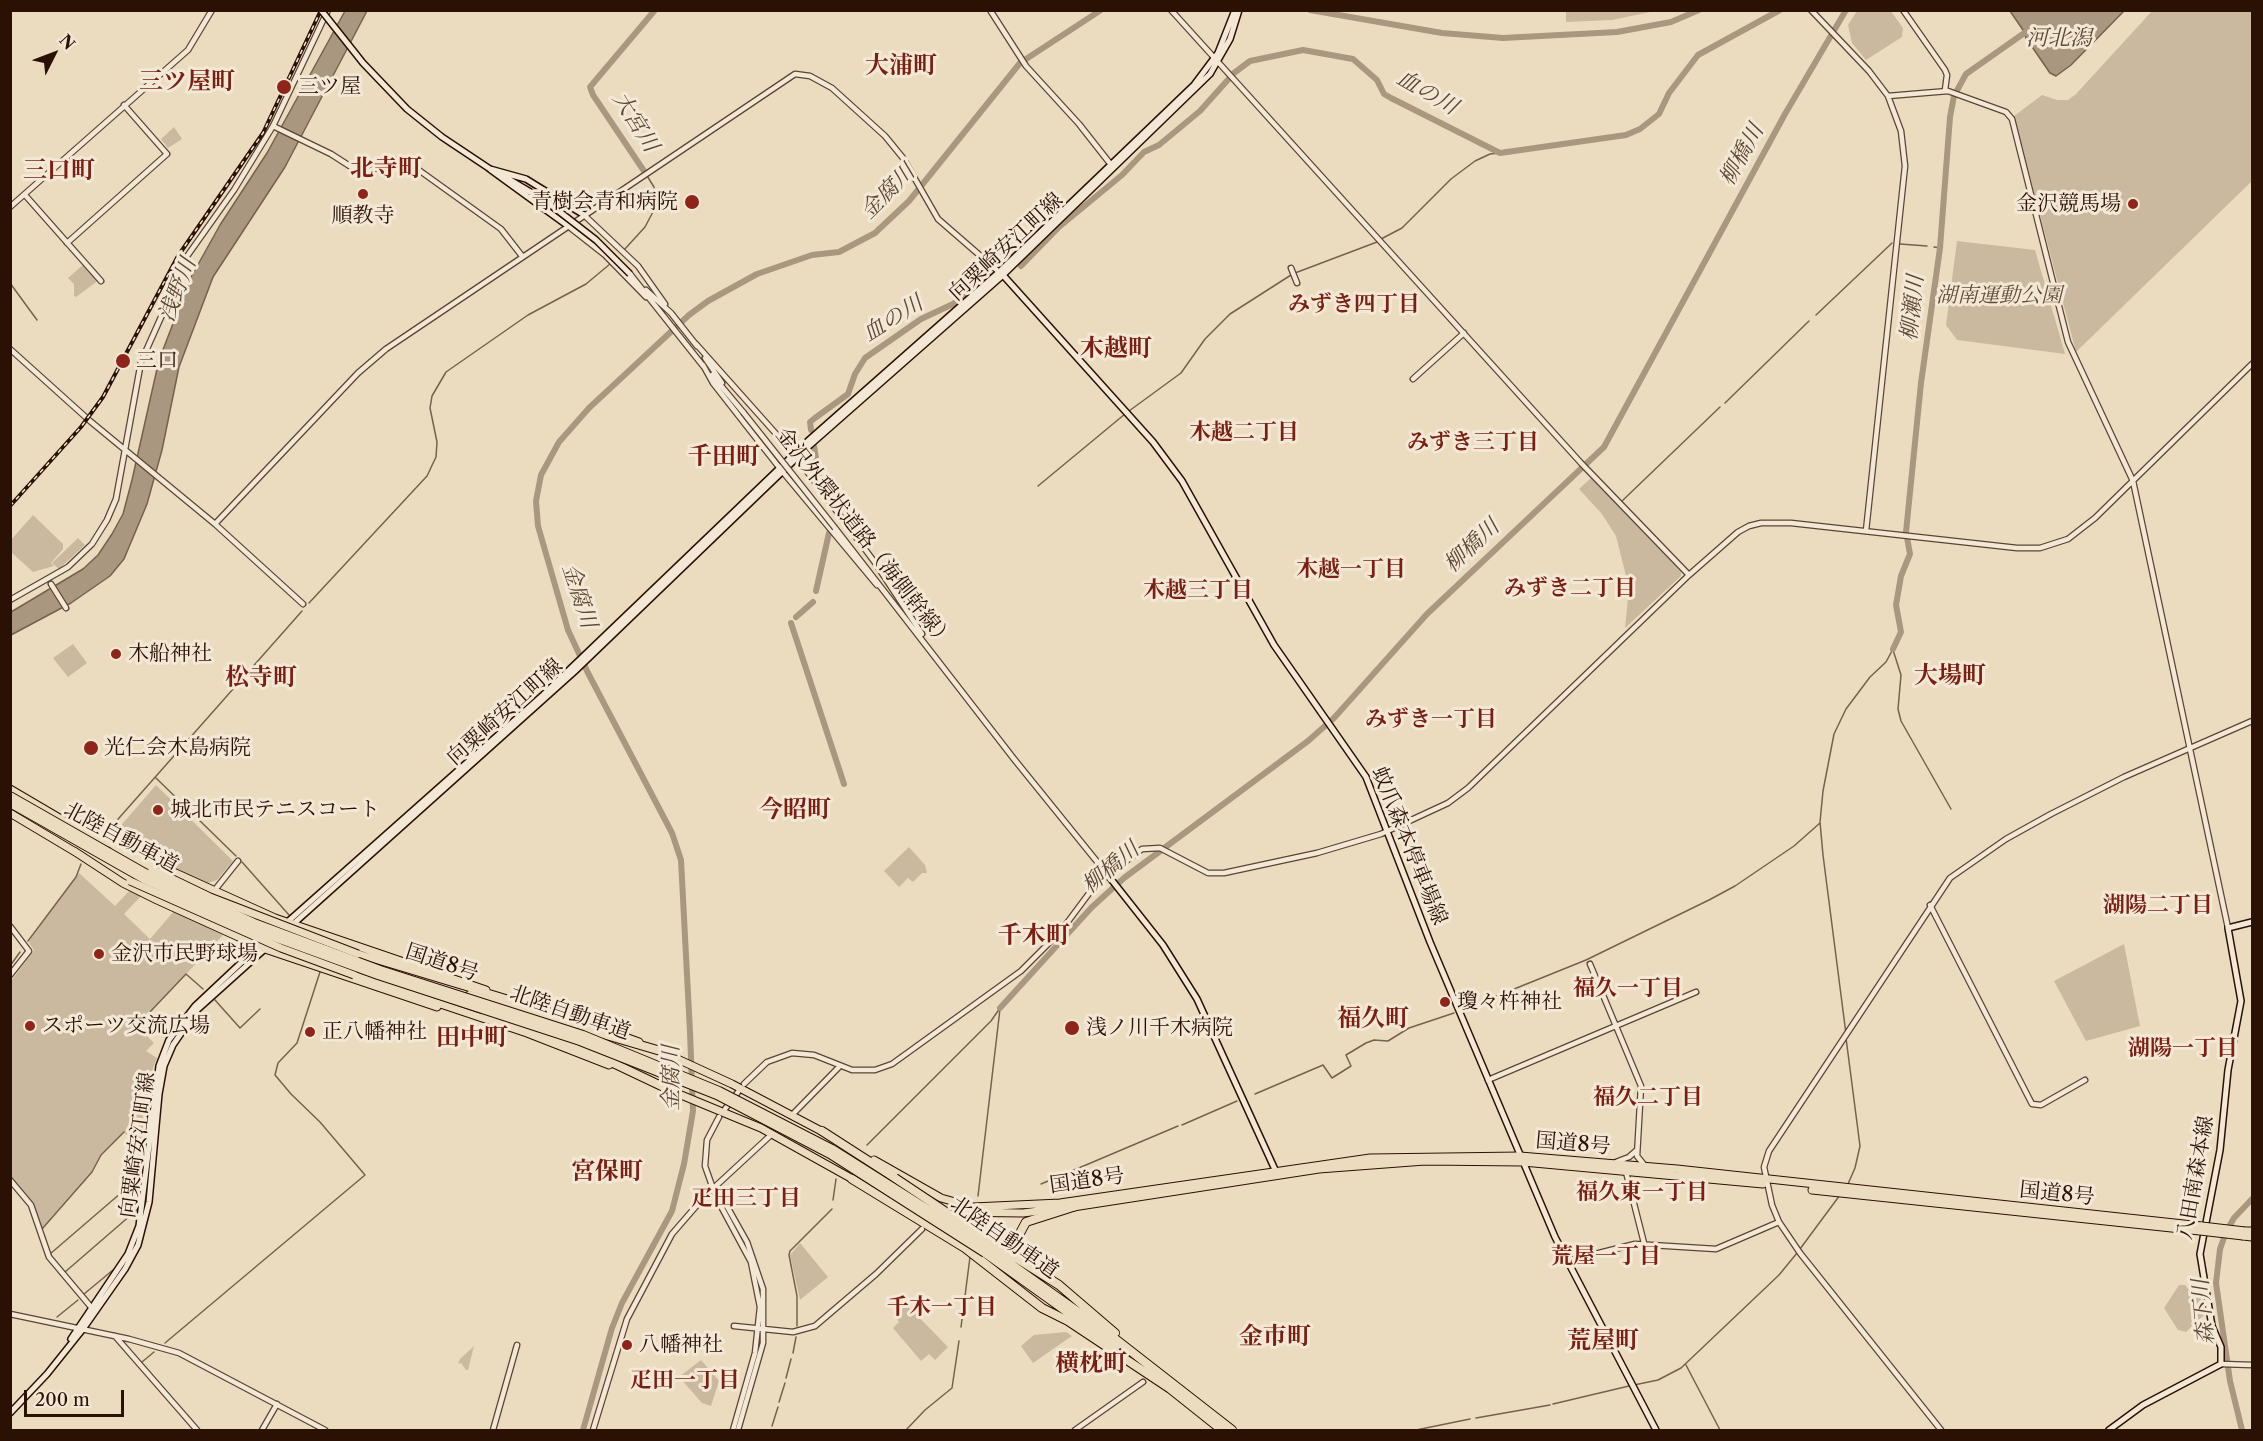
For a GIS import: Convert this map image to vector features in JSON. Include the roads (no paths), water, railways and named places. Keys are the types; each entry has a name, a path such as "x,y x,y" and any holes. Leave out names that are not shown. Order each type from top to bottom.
{"highway":[{"name":"国道8号","path":"10,789 74,827 210,897 358,954 600,1027 681,1059 822,1131 929,1192 973,1207 1060,1203 1276,1173"},
{"name":"北陸自動車道","path":"10,796 114,857 213,905 297,940 583,1035 719,1091 832,1149 1105,1331 1232,1431"},
{"name":"北陸自動車道","path":"10,803 114,863 177,896 295,946 580,1041 717,1095 830,1154 986,1250 1172,1390 1222,1431"},
{"name":"国道8号","path":"10,813 130,881 281,948 552,1042 772,1134 899,1203 935,1211 1023,1213 1370,1158 1575,1160 1767,1183"},
{"path":"74,827 290,924 538,1009"},
{"path":"74,851 148,896 262,947 431,1005 466,1012"},
{"path":"403,983 620,1064 675,1092"},
{"path":"422,983 566,1023 643,1048 664,1052"},
{"path":"822,1131 895,1178 986,1250 1033,1302 1068,1321 1172,1390"},
{"name":"国道8号","path":"1521,1159 1626,1172 1767,1183 2247,1232 2253,1237"},
{"path":"852,1179 922,1226 1038,1270"},
{"path":"1076,1206 1031,1218 1020,1229 1018,1240 1021,1252 1038,1270 1208,1412"}],"main road":[{"name":"金沢外環状道路（海側幹線）","path":"321,10 363,63 407,109 442,137 490,169 547,202 596,240 630,274"},
{"name":"向粟崎安江町線","path":"80,1329 128,1254 140,1226 159,1066 168,1040 195,1006 290,924 573,670 795,456 1001,274 1200,84 1216,61 1236,14"},
{"path":"490,169 526,179 584,215"},
{"path":"490,169 498,178 568,226"},
{"name":"蚊爪森本停車場線","path":"1001,274 1126,413 1182,481 1274,645 1366,777 1389,831 1430,942 1521,1159 1567,1261 1656,1431"},
{"name":"金沢外環状道路（海側幹線）","path":"1107,874 1163,945 1197,999 1276,1173"},
{"path":"2228,928 2253,922"},
{"name":"八田南森本線","path":"2221,1364 2220,1347 2212,1326 2200,1254 2222,1139 2228,1070 2241,1000 2228,928"},
{"name":"向粟崎安江町線","path":"10,1413 64,1352 129,1262 145,1225 164,1066 173,1045 197,1010 262,947"},
{"path":"1529,1176 1531,1168 1540,1163"},
{"path":"2109,1431 2143,1405 2221,1364"}],"street":[{"path":"10,207 188,50 213,10"},
{"path":"10,600 68,567 92,544 107,520 116,499 141,362 162,315 178,269 234,190 273,126 328,10"},
{"path":"990,10 1026,66 1072,116 1112,166"},
{"path":"1171,10 1581,463 1689,575"},
{"path":"1811,10 1873,76 1888,96 1901,131 1905,166 1866,531"},
{"path":"1903,10 1945,70 1946,90"},
{"path":"215,524 358,373 386,349 795,74 803,74 832,88 885,136 898,150 941,222 1001,274"},
{"path":"1888,96 1946,90 2006,112 2012,119 2068,342 2133,481 2228,928"},
{"path":"67,243 167,153 124,105"},
{"path":"273,126 359,172 366,172 396,160 409,163 501,229 522,256"},
{"path":"25,195 101,281"},
{"path":"584,215 638,266 696,344 795,456 876,564 931,650"},
{"path":"568,226 609,260 656,306"},
{"path":"1291,268 1297,283"},
{"name":"金沢外環状道路（海側幹線）","path":"630,274 733,400 1107,874"},
{"path":"640,284 672,314"},
{"path":"1413,379 1464,333"},
{"path":"696,344 733,400"},
{"path":"10,349 130,454 215,524 303,604"},
{"path":"744,1084 761,1066 786,1054 810,1054 839,1067 875,1070 892,1064 1021,971 1061,931 1087,893 1107,874 1142,849 1160,848 1198,869 1216,874 1317,853 1389,831 1448,803 1468,788 1689,575 1738,532 1761,523 1791,523 2017,548 2040,548 2055,544 2077,533 2253,364"},
{"path":"703,365 780,470 906,619"},
{"path":"51,584 66,608"},
{"path":"1941,1431 1799,1251 1779,1222 1764,1167 1769,1151 1950,878 2006,839 2124,777 2253,721"},
{"path":"214,891 238,861"},
{"path":"1930,905 2032,1104 2041,1104 2085,1080"},
{"path":"10,926 29,951 10,975"},
{"path":"1590,964 1641,1086 1637,1149 1639,1161 1648,1167"},
{"path":"1488,1080 1696,992"},
{"path":"792,1115 839,1067"},
{"path":"725,1109 738,1092"},
{"path":"719,1117 705,1148 705,1166 713,1189 720,1194 756,1260 763,1289 762,1329 738,1431"},
{"path":"593,1431 614,1357 637,1298 677,1226 772,1134"},
{"path":"1575,1160 1618,1162 1637,1149"},
{"path":"1626,1172 1644,1243"},
{"path":"10,1180 31,1205 49,1257 92,1307"},
{"path":"1567,1261 1622,1245 1644,1243 1690,1249 1716,1249 1779,1222"},
{"path":"734,1326 793,1332 815,1326 876,1274 922,1226"},
{"path":"10,1314 157,1346 190,1358 325,1431"},
{"path":"733,1431 762,1329"},
{"path":"115,1336 197,1431"},
{"path":"493,1431 517,1345"},
{"path":"2221,1364 2253,1365"},
{"path":"1075,1431 1143,1382"},
{"path":"262,1431 277,1404"}],"water":[{"path":"345,11 367,11 285,167 213,277 179,367 162,450 147,504 124,559 110,576 71,603 11,635 11,612 83,569 98,555 123,514 159,360 191,277 220,225 267,153"},
{"name":"河北潟","path":"2010,11 2124,11 2071,65 2056,76 2050,73"}],"waterway":[{"name":"大宮川","path":"644,171 593,95 590,87 655,10"},
{"name":"金腐川","path":"583,1430 612,1328 622,1303 672,1211 684,1164 693,1111 690,1032 681,860 672,833 588,673 568,630 538,526 536,501 541,475 559,442 589,408 689,315 708,301 757,274 812,255 839,252 875,233 909,201 1020,63 1101,10"},
{"name":"金腐川","path":"1310,10 1442,33 1503,38 1617,32 1671,22 1699,10"},
{"name":"血の川","path":"1021,266 1059,227 1122,175 1144,152 1159,145 1200,111 1234,73 1250,61 1303,50 1353,59 1377,80 1384,94 1500,153 1626,135 1640,129 1659,114 1669,93 1698,55 1780,10"},
{"name":"柳橋川","path":"1000,1008 1092,907 1124,878 1308,741 1334,718 1427,614 1604,447 1785,114 1846,10"},
{"name":"柳瀬川","path":"1893,649 1901,632 1896,605 1901,576 1910,554 1906,532 1921,383 1940,248 1950,117 1954,96 1966,74 2030,29"},
{"path":"1381,239 1402,228 1451,179 1475,161 1490,154 1500,153"},
{"path":"624,250 645,227 655,208 654,187 644,171"},
{"path":"1295,273 1377,242"},
{"path":"1816,315 1892,243"},
{"path":"1900,244 1927,246"},
{"name":"柳瀬川","path":"1934,247 1940,248"},
{"path":"309,603 427,476 436,457 437,442 430,408 432,396 446,372 528,315 586,284 610,264"},
{"name":"血の川","path":"811,430 810,422 848,394 855,374 865,358 921,319 953,304 988,275"},
{"path":"1129,411 1181,373 1205,339 1230,314 1291,275"},
{"path":"10,283 37,320"},
{"path":"1725,403 1809,321"},
{"path":"1622,501 1720,407"},
{"path":"1038,486 1125,414"},
{"name":"血の川","path":"814,446 820,482 837,505"},
{"name":"血の川","path":"816,591 829,533"},
{"name":"血の川","path":"796,617 813,602"},
{"path":"104,835 302,611"},
{"name":"血の川","path":"791,623 844,784"},
{"path":"1846,1034 1823,855 1820,822 1823,791 1834,734 1846,709 1870,677 1886,662 1893,649"},
{"path":"1893,650 1901,675 1898,709 1901,721 1951,809"},
{"path":"156,778 236,856"},
{"path":"1462,1010 1586,960 1709,900 1735,886 1794,846 1820,823"},
{"path":"242,862 289,915"},
{"path":"28,941 76,877 81,864"},
{"path":"10,966 20,952"},
{"path":"165,1343 365,1175 320,1122 275,1075 278,1063 297,1043 320,972"},
{"path":"130,1033 186,974 203,989"},
{"path":"215,1000 240,1028 260,1009"},
{"path":"867,1145 991,1021 1000,1008"},
{"path":"978,1196 1000,1009"},
{"path":"1255,1094 1323,1065 1332,1078 1351,1066 1346,1055 1366,1043 1374,1040 1388,1041 1409,1028 1454,1013"},
{"path":"1846,1038 1860,1146 1855,1168 1848,1184"},
{"path":"1182,1125 1237,1101"},
{"path":"1041,1184 1178,1126"},
{"path":"42,1229 92,1172 101,1155 124,1132"},
{"path":"50,1254 143,1174"},
{"path":"833,1200 836,1179"},
{"path":"1800,1249 1840,1195"},
{"name":"森下川","path":"2242,1430 2230,1381 2216,1283 2220,1249 2226,1232 2234,1218 2252,1199"},
{"path":"65,1272 139,1208"},
{"path":"797,1326 797,1296 790,1251 832,1209"},
{"path":"1634,1385 1658,1380 1681,1368 1779,1275 1797,1253"},
{"path":"961,1327 970,1257"},
{"path":"84,1294 113,1270"},
{"path":"57,1317 78,1300"},
{"path":"793,1353 796,1337"},
{"path":"906,1430 925,1410 952,1388 959,1341"},
{"path":"142,1362 154,1352"},
{"path":"786,1378 791,1359"},
{"path":"1686,1365 1720,1430"},
{"path":"779,1402 785,1383"},
{"path":"1553,1404 1629,1386"},
{"path":"1476,1418 1550,1405"},
{"path":"772,1426 778,1407"},
{"path":"1416,1430 1470,1419"}],"railway":[{"path":"10,506 81,427 103,397 178,256 263,133 321,10"}],"place":[{"name":"三ツ屋","path":"284,87"},
{"name":"順教寺","path":"363,194"},
{"name":"青樹会青和病院","path":"692,202"},
{"name":"金沢競馬場","path":"2133,204"},
{"name":"三口","path":"123,361"},
{"name":"木船神社","path":"116,654"},
{"name":"光仁会木島病院","path":"91,748"},
{"name":"城北市民テニスコート","path":"158,810"},
{"name":"金沢市民野球場","path":"99,954"},
{"name":"瓊々杵神社","path":"1445,1002"},
{"name":"スポーツ交流広場","path":"30,1026"},
{"name":"浅ノ川千木病院","path":"1072,1028"},
{"name":"正八幡神社","path":"310,1032"},
{"name":"八幡神社","path":"627,1345"}],"district":[{"name":"大浦町","path":"901,66"},
{"name":"三ツ屋町","path":"187,82"},
{"name":"北寺町","path":"386,169"},
{"name":"三口町","path":"59,171"},
{"name":"みずき四丁目","path":"1354,305"},
{"name":"木越町","path":"1116,349"},
{"name":"木越二丁目","path":"1244,433"},
{"name":"みずき三丁目","path":"1473,443"},
{"name":"千田町","path":"724,457"},
{"name":"木越一丁目","path":"1351,570"},
{"name":"みずき二丁目","path":"1570,589"},
{"name":"木越三丁目","path":"1198,591"},
{"name":"大場町","path":"1950,676"},
{"name":"松寺町","path":"261,678"},
{"name":"みずき一丁目","path":"1431,720"},
{"name":"今昭町","path":"795,810"},
{"name":"湖陽二丁目","path":"2158,906"},
{"name":"千木町","path":"1034,936"},
{"name":"福久一丁目","path":"1628,989"},
{"name":"福久町","path":"1373,1019"},
{"name":"田中町","path":"472,1038"},
{"name":"湖陽一丁目","path":"2183,1049"},
{"name":"福久二丁目","path":"1648,1098"},
{"name":"宮保町","path":"607,1172"},
{"name":"福久東一丁目","path":"1642,1193"},
{"name":"疋田三丁目","path":"746,1199"},
{"name":"荒屋一丁目","path":"1606,1257"},
{"name":"千木一丁目","path":"942,1308"},
{"name":"金市町","path":"1275,1337"},
{"name":"荒屋町","path":"1603,1341"},
{"name":"横枕町","path":"1091,1364"},
{"name":"疋田一丁目","path":"685,1381"}],"water label":[{"name":"浅野川","path":"178,290"}],"park label":[{"name":"湖南運動公園","path":"1999,296"}]}
